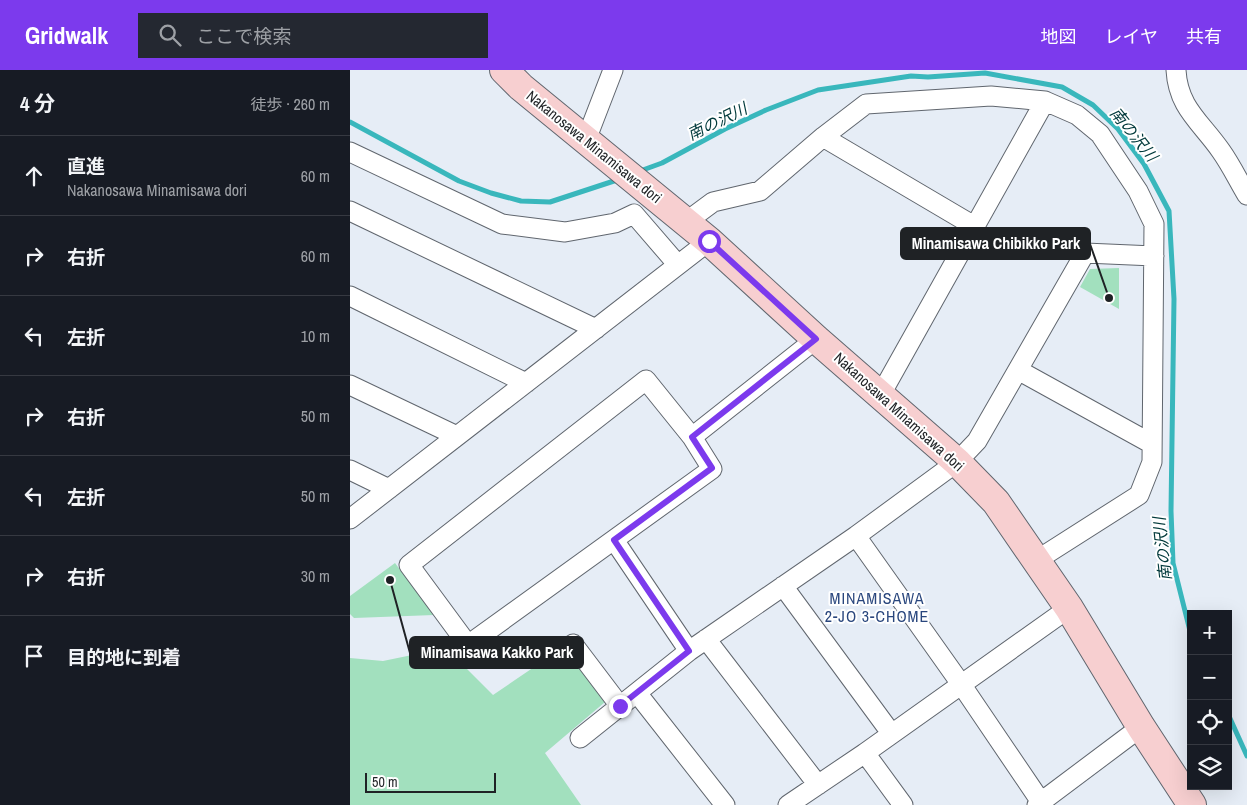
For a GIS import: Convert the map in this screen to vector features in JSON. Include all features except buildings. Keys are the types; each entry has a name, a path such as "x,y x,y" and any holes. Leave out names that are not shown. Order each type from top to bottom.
{"street":[{"name":"Nakanosawa Minamisawa dori","path":"504,70 521,87 709,241 816,339 957,462 996,502 1069,608 1141,727 1192,805"},
{"path":"586,140 613,70"},
{"path":"1176,70 1178,90 1188,110 1221,151 1247,195"},
{"path":"678,216 713,202 760,191 823,137 866,104 991,96 1046,101 1078,115 1100,134 1138,191 1154,224 1152,462 1139,495 1037,560"},
{"path":"881,394 1046,101"},
{"path":"823,137 974,226"},
{"path":"350,152 502,224 565,232 615,223 634,214 678,265"},
{"path":"350,211 596,329"},
{"path":"350,519 709,241"},
{"path":"580,738 689,651 856,536 957,462 976,441 1085,253 1154,256"},
{"path":"350,296 526,383"},
{"path":"692,437 816,339"},
{"path":"1018,370 1152,444"},
{"path":"646,380 692,437 712,468 468,646 409,565 646,380"},
{"path":"350,385 457,436"},
{"path":"350,470 389,489"},
{"path":"856,536 961,684 1040,804 1141,727"},
{"path":"614,540 689,651"},
{"path":"783,586 891,734"},
{"path":"788,805 1069,608"},
{"path":"706,639 818,785"},
{"path":"573,644 620,706"},
{"path":"637,693 725,805"},
{"path":"865,752 903,805"}],"green space":[{"path":"1119,268 1119,309 1080,287 1090,269"},
{"path":"395,563 434,615 354,618 350,614 350,596"},
{"path":"565,646 605,702 545,753 581,805 350,805 350,658 383,661 446,648 493,695"}],"waterway":[{"name":"南の沢川","path":"640,171 662,163 725,129 766,110 818,90 911,76 928,77 985,73 1062,87 1093,105 1118,129 1144,164 1169,211 1174,299 1171,511 1173,563 1187,619"},
{"name":"南の沢川","path":"350,122 459,181 491,193 521,201 550,202 620,179"},
{"name":"南の沢川","path":"1232,723 1247,756"}],"place":[{"name":"Minamisawa Chibikko Park","path":"1109,298"},
{"name":"Minamisawa Kakko Park","path":"390,580"}],"district":[{"name":"MINAMISAWA 2-JO 3-CHOME","path":"877,607"}],"route":[{"path":"620,706 689,651 614,540 712,468 692,437 816,339 709,241"}]}
